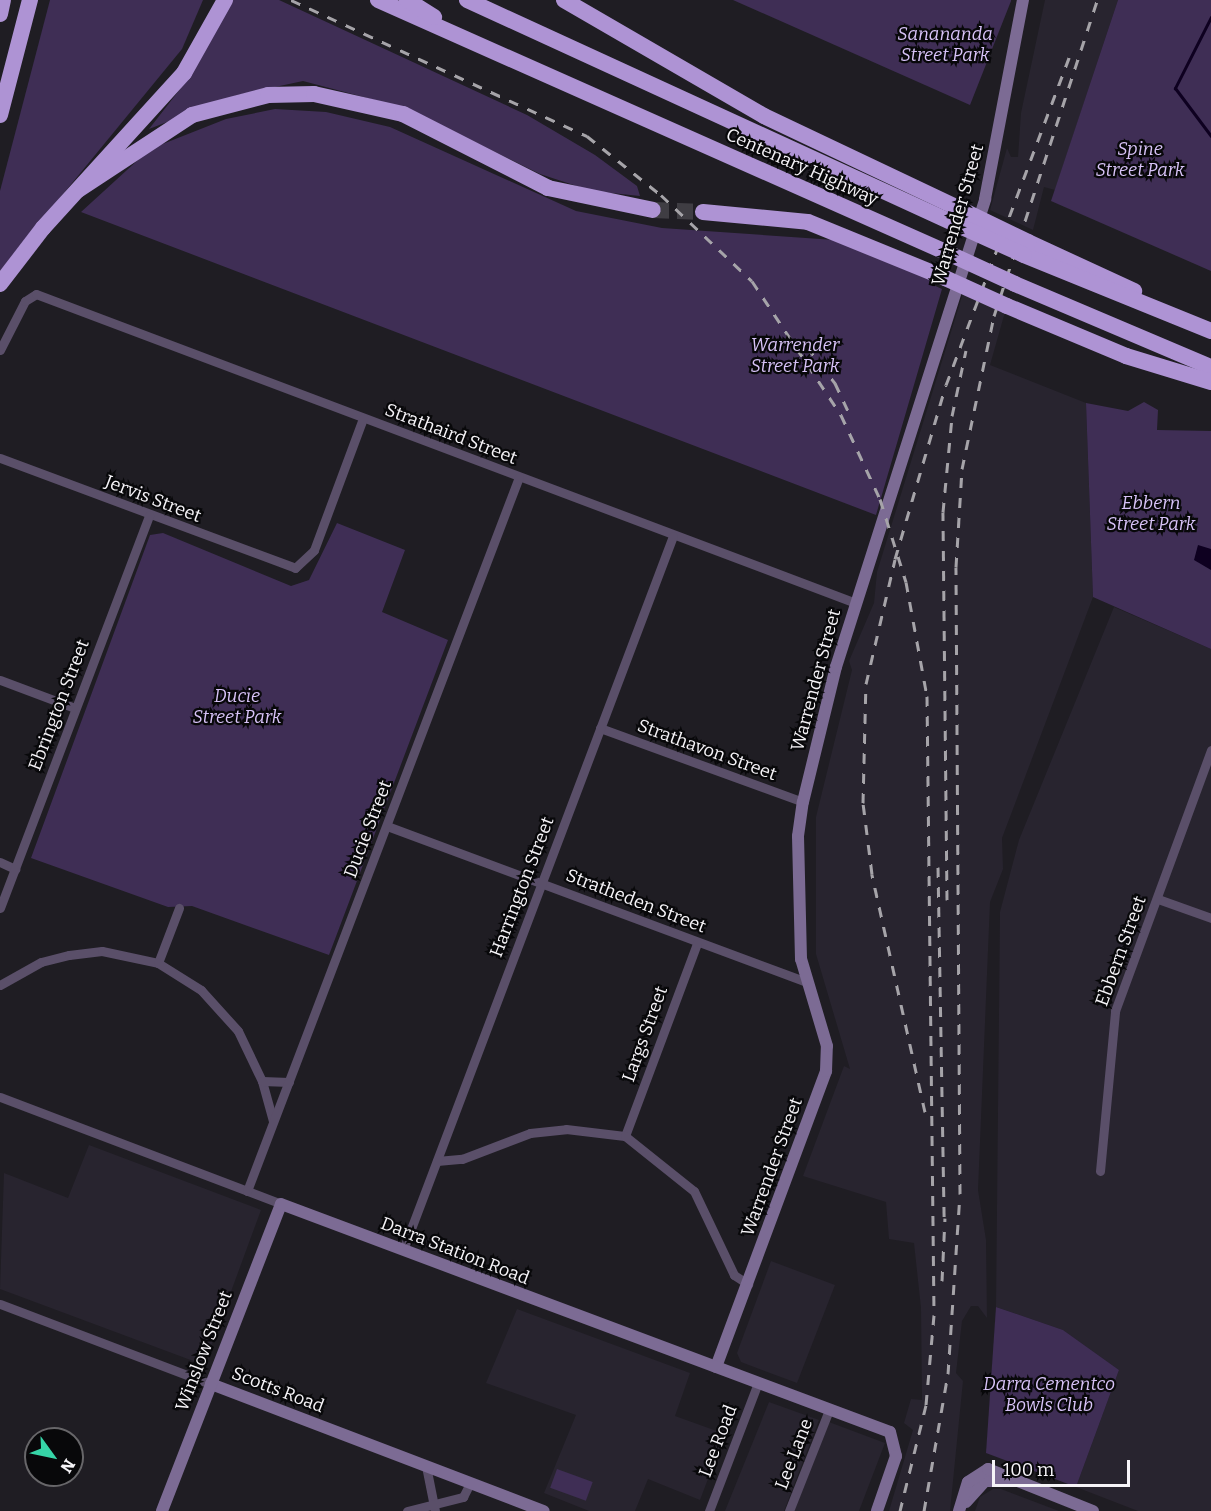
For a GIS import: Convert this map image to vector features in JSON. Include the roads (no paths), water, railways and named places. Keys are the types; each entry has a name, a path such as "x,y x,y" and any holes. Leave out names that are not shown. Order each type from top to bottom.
{"highway":[{"path":"0,14 3,0"},
{"path":"0,115 30,0"},
{"path":"0,284 78,190 184,72 225,0"},
{"name":"Centenary Highway","path":"378,0 440,24 1015,284 1211,367"},
{"path":"407,0 440,24"},
{"name":"Centenary Highway","path":"467,0 1205,329"},
{"path":"564,0 764,116 964,220"},
{"path":"78,190 192,115 268,95 314,94 404,114 548,188 652,210"},
{"path":"703,212 808,222 1126,356 1211,382"}],"street":[{"name":"Warrender Street","path":"716,1368 826,1071 828,1046 806,982 798,836 803,802 856,603 986,199 1023,0"},
{"name":"Strathaird Street","path":"0,350 25,301 36,294 856,603"},
{"name":"Jervis Street","path":"0,458 295,568 314,550 363,418"},
{"name":"Ducie Street","path":"247,1191 519,477"},
{"name":"Ebrington Street","path":"0,908 149,515"},
{"name":"Harrington Street","path":"403,1250 674,536"},
{"path":"0,680 75,708"},
{"name":"Strathavon Street","path":"600,728 803,802"},
{"name":"Ebbern Street","path":"1100,1171 1115,1011 1211,750"},
{"name":"Stratheden Street","path":"387,826 806,982"},
{"path":"0,862 15,869"},
{"path":"1158,898 1211,918"},
{"path":"158,963 179,908"},
{"name":"Largs Street","path":"625,1136 697,943"},
{"path":"0,985 41,962 69,955 102,951 158,963 218,1006 262,1081 273,1121"},
{"path":"262,1081 290,1082"},
{"name":"Darra Station Road","path":"0,1097 829,1410 895,1438 896,1456 877,1511"},
{"path":"437,1161 462,1159 530,1133 566,1129 625,1136 694,1191 734,1275 748,1284"},
{"name":"Winslow Street","path":"162,1511 281,1204"},
{"name":"Scotts Road","path":"0,1304 544,1511"},
{"name":"Lee Road","path":"709,1511 758,1383"},
{"name":"Lee Lane","path":"789,1511 829,1410"},
{"path":"426,1466 434,1508"},
{"path":"960,1511 974,1483 988,1470 1093,1511"},
{"path":"407,1511 434,1508 463,1497 470,1483"}],"waterway":[{"path":"1211,17 1175,88 1211,136"}],"tunnel":[{"path":"653,210 703,212"}],"railway":[{"path":"291,0 587,136 661,195 752,281 841,415 880,499 906,582 927,696 934,1315 926,1405 900,1511"},
{"path":"924,1511 948,1374 960,1194 956,567 962,469 994,316 1097,0"},
{"path":"925,1112 872,874 863,803 866,684 895,559 946,385 1069,57"},
{"path":"807,347 835,383 851,418"},
{"path":"947,900 943,512 952,416 966,350"},
{"path":"938,867 944,1226"},
{"path":"942,1281 945,1218"}],"park label":[{"name":"Sanananda Street Park","path":"945,45"},
{"name":"Spine Street Park","path":"1140,160"},
{"name":"Warrender Street Park","path":"795,356"},
{"name":"Ebbern Street Park","path":"1151,514"},
{"name":"Ducie Street Park","path":"237,707"},
{"name":"Darra Cementco Bowls Club","path":"1049,1395"}]}
